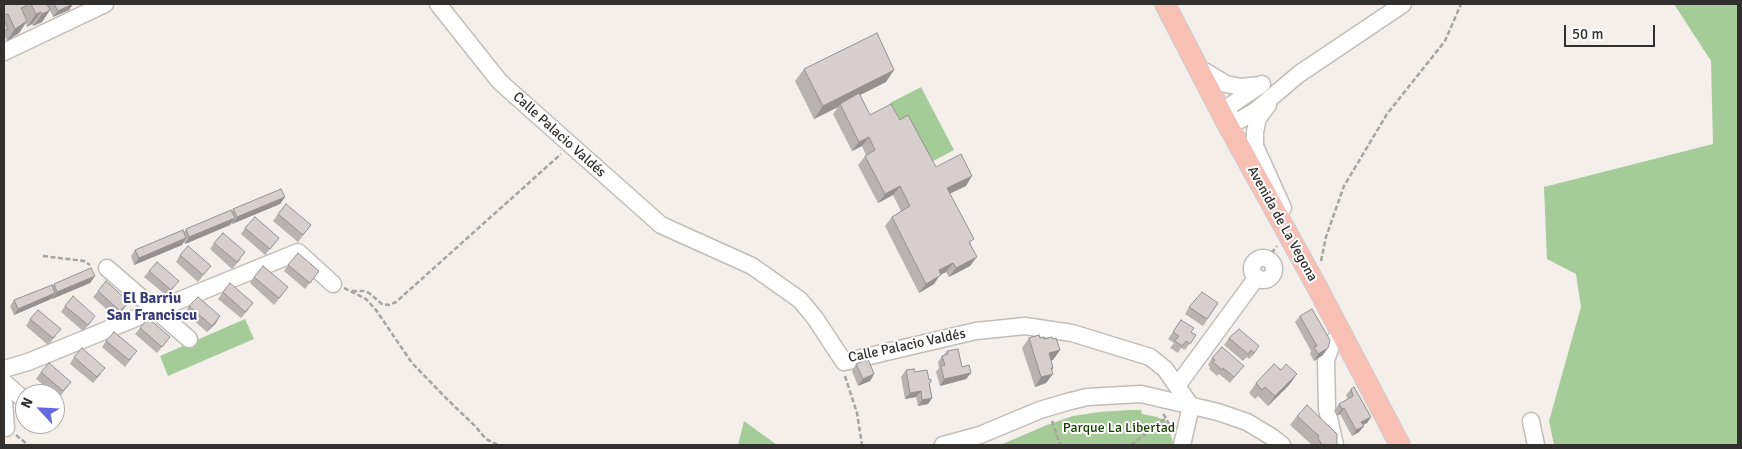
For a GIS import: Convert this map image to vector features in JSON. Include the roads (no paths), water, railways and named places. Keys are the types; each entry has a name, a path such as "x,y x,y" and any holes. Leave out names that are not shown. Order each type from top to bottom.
{"main road":[{"name":"Avenida de La Vegona","path":"1164,4 1400,445"}],"street":[{"path":"4,52 105,4"},
{"name":"Calle Palacio Valdés","path":"438,4 500,82 661,225 752,266 800,300 815,318 844,362 976,331 1026,326 1072,333 1150,357 1165,369 1191,406"},
{"path":"1262,84 1230,105 1225,120 1240,120 1254,112 1298,74 1403,4"},
{"path":"1199,68 1226,84 1241,87 1262,84 1298,74"},
{"path":"1276,94 1258,118 1255,146 1283,207 1286,230"},
{"path":"4,369 28,362 299,252 333,284"},
{"path":"107,268 189,339"},
{"path":"1177,386 1257,277"},
{"path":"1335,445 1327,409 1326,360 1332,344 1340,334"},
{"path":"4,382 15,392"},
{"path":"943,445 980,435 1040,410 1087,397 1141,394 1218,412 1247,422 1282,445"},
{"path":"1182,445 1191,406"},
{"path":"1531,421 1536,445"}],"district":[{"name":"El Barriu San Franciscu","path":"152,308"}],"park label":[{"name":"Parque La Libertad","path":"1119,428"}]}
